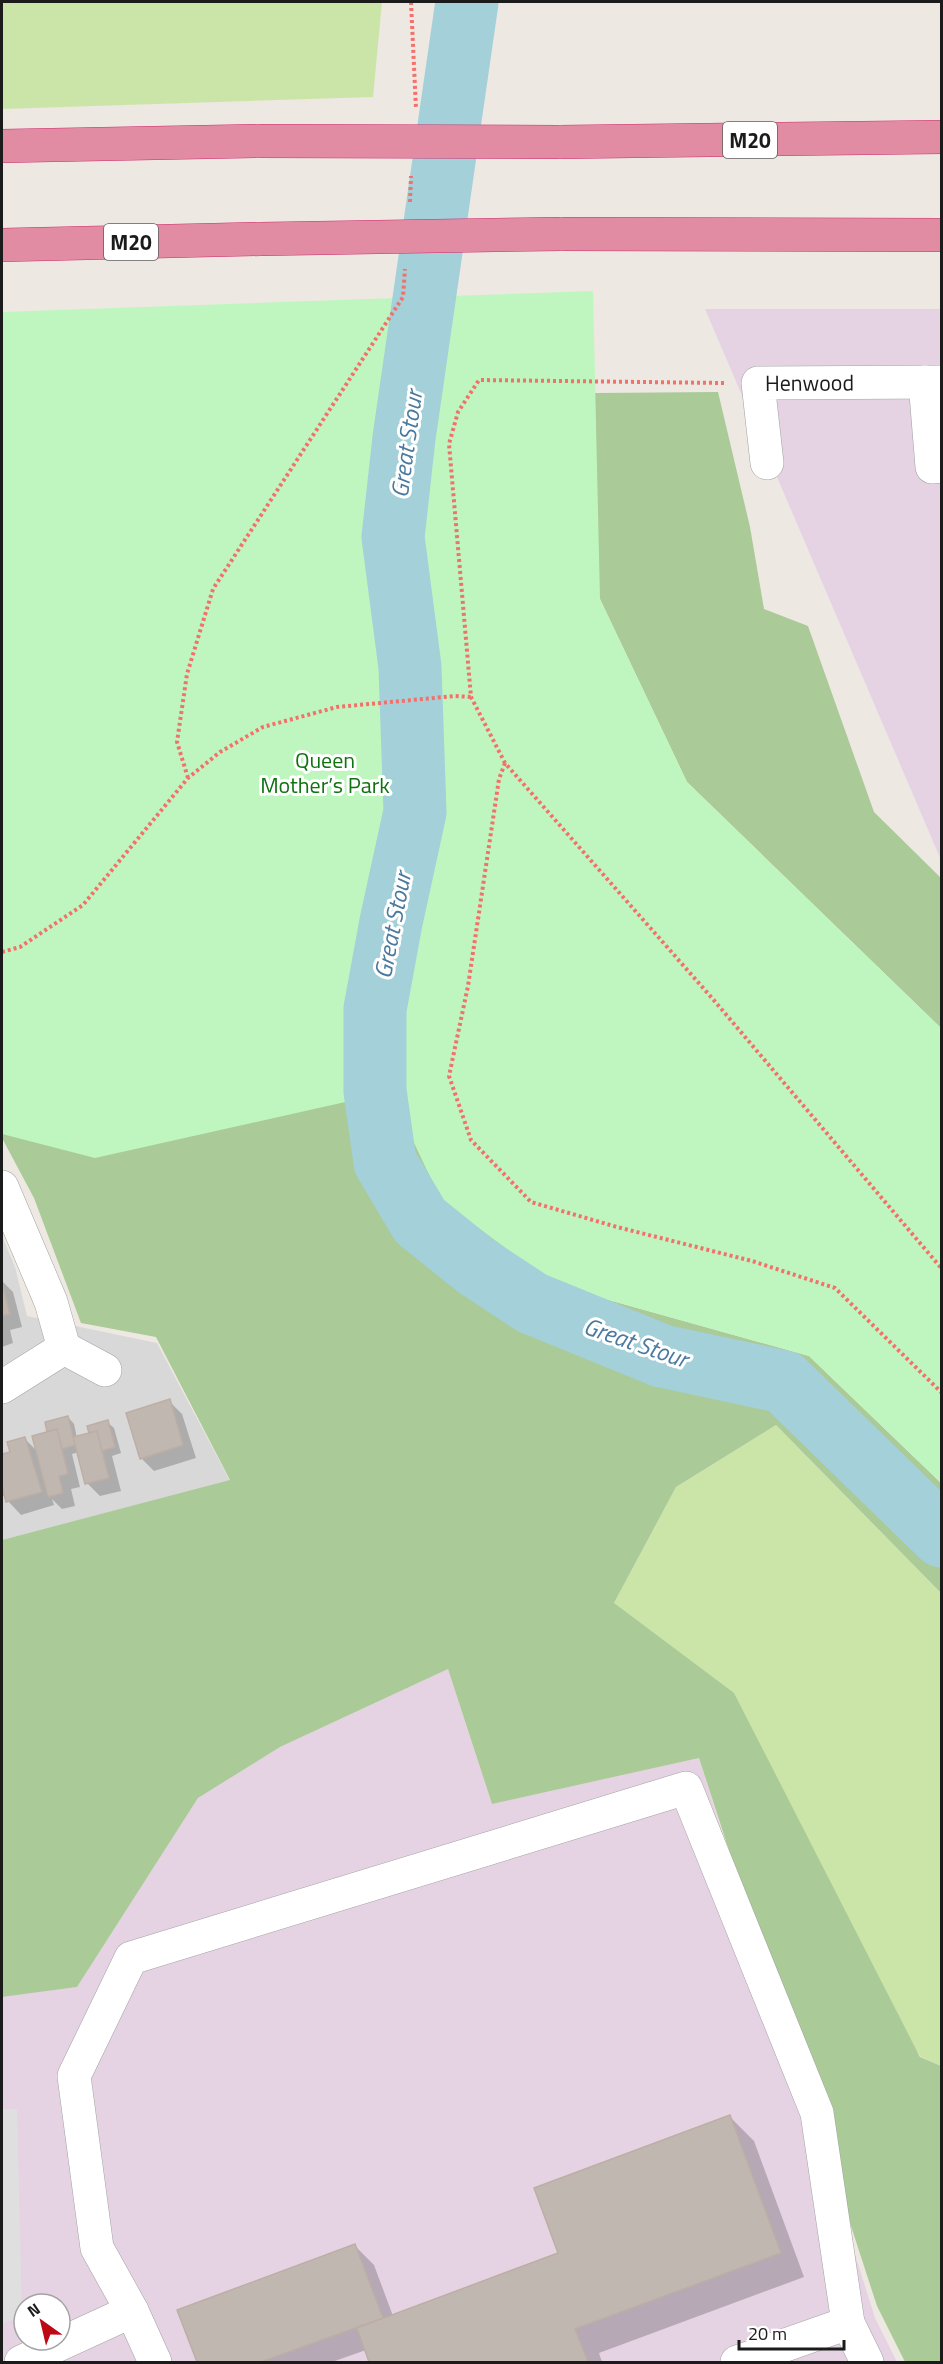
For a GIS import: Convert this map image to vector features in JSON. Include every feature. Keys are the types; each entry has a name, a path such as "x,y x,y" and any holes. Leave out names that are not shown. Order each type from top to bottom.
{"highway":[{"name":"M20","path":"2,146 259,141 559,142 942,137"},
{"name":"M20","path":"2,245 560,234 942,235"}],"street":[{"name":"Henwood","path":"767,463 758,383 933,382"},
{"path":"933,382 932,466 942,466"},
{"path":"2,1187 51,1302 64,1348 105,1370"},
{"path":"2,1387 64,1348"},
{"path":"155,2362 132,2311 97,2248 74,2076 131,1958 686,1788 817,2112 848,2323 867,2362"},
{"path":"21,2362 132,2311"},
{"path":"737,2362 848,2323"}],"path":[{"path":"411,2 416,112"},
{"path":"410,205 412,170"},
{"path":"188,778 177,742 187,674 213,589 403,297 405,262"},
{"path":"758,383 479,380 458,411 449,444 471,697 505,763 712,998 942,1269"},
{"path":"2,952 20,947 83,905 188,778 220,752 263,727 337,707 455,696 471,697"},
{"path":"505,763 499,779 468,986 448,1076 471,1140 531,1202 617,1227 752,1260 835,1288 942,1393"}],"shaded area":[{"path":"705,309 941,309 941,860"},
{"path":"2,1236 15,1267 27,1316 157,1343 230,1481 2,1540"},
{"path":"448,1669 492,1804 699,1758 875,2318 897,2362 2,2362 2,1997 77,1987 198,1798 280,1747"},
{"path":"2,2109 17,2109 21,2292 12,2292 12,2320 2,2324"}],"green space":[{"path":"2,2 382,2 373,97 2,109"},
{"name":"Queen Mother’s Park","path":"593,291 600,599 687,782 941,1028 941,1483 809,1356 555,1285 441,1200 390,1092 95,1158 2,1134 2,312"},
{"path":"718,392 750,527 764,609 808,626 874,812 941,878 941,1028 687,782 600,599 483,394"},
{"path":"361,961 555,1285 809,1356 941,1483 941,1593 776,1425 676,1487 614,1603 734,1693 920,2057 941,2066 941,2362 905,2362 877,2306 699,1758 492,1804 448,1669 280,1747 198,1798 77,1987 2,1997 2,1540 230,1480 156,1337 81,1323 34,1198 2,1138 2,979"},
{"path":"776,1425 941,1593 941,2066 921,2057 614,1603 676,1487"}],"building":[{"path":"2,1283 10,1314 2,1316"},
{"path":"170,1399 183,1445 140,1459 126,1413"},
{"path":"68,1416 75,1445 62,1449 57,1429 47,1432 45,1422"},
{"path":"108,1420 115,1447 102,1451 97,1431 89,1433 87,1426"},
{"path":"57,1429 68,1474 59,1476 63,1493 48,1497 32,1436"},
{"path":"97,1431 109,1478 85,1484 73,1437"},
{"path":"25,1437 42,1492 6,1502 2,1486 2,1454 10,1452 7,1442"},
{"path":"730,2115 781,2253 575,2329 588,2362 369,2362 357,2328 558,2253 534,2188"},
{"path":"355,2244 383,2318 261,2362 197,2362 177,2310"}],"waterway":[{"name":"Great Stour","path":"467,2 404,438 393,537 410,667 415,812 375,1009 375,1091 385,1162 420,1221 476,1266 532,1303 662,1356 784,1382 942,1536"}]}
